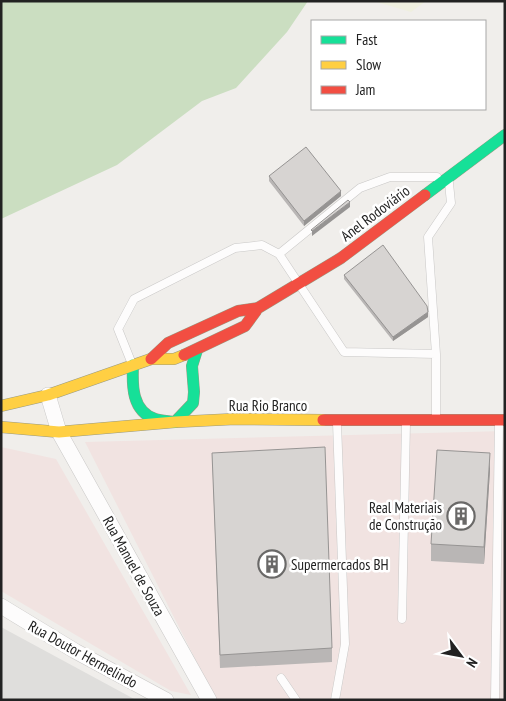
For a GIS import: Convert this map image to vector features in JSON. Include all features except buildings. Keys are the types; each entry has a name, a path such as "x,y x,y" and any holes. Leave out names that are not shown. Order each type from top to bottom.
{"main road":[{"name":"Anel Rodoviário","path":"151,359 168,344 238,312 258,308 341,258 505,135"},
{"name":"Anel Rodoviário","path":"1,406 48,395 151,359 174,359 197,350 245,326 258,308"},
{"path":"132,365 131,381 135,400 142,412 155,419 175,422 193,403 192,366 197,350"},
{"path":"194,392 212,411 235,419"},
{"name":"Rua Rio Branco","path":"1,427 59,432 235,419 502,420"}],"street":[{"name":"Rua Manuel de Souza","path":"48,395 59,432 209,700"},
{"name":"Rua Doutor Hermelindo","path":"1,606 75,651 166,700"}],"lane":[{"path":"279,254 360,188 390,177 448,178 451,203 428,237 436,354 436,421"},
{"path":"132,365 118,328 134,299 235,248 262,245 279,254 344,352 436,354"},
{"path":"335,700 345,644 337,420"},
{"path":"495,700 502,420"},
{"path":"402,619 406,421"},
{"path":"281,678 296,700"}],"shaded area":[{"path":"505,431 505,700 216,700 85,442"},
{"path":"1,447 56,459 191,695 171,691 1,591"},
{"path":"1,627 136,700 1,700"}],"green space":[{"path":"1,1 308,1 287,32 236,88 202,101 117,165 1,219"},
{"path":"373,1 426,1 411,12"}],"traffic: fast":[{"path":"425,195 505,135"},
{"path":"133,365 133,389 142,410 155,419 175,422 193,403 192,366 197,350"}],"traffic: slow":[{"path":"1,406 48,395 151,359 174,359 184,355"},
{"path":"1,427 59,432 235,419 323,420"}],"traffic: jam":[{"path":"151,359 168,343 238,311 258,308 341,258 425,195"},
{"path":"184,355 245,326 256,311"},
{"path":"323,420 505,420"}],"place":[{"name":"Real Materiais de Construção","path":"461,516"},
{"name":"Supermercados BH","path":"272,564"}]}
